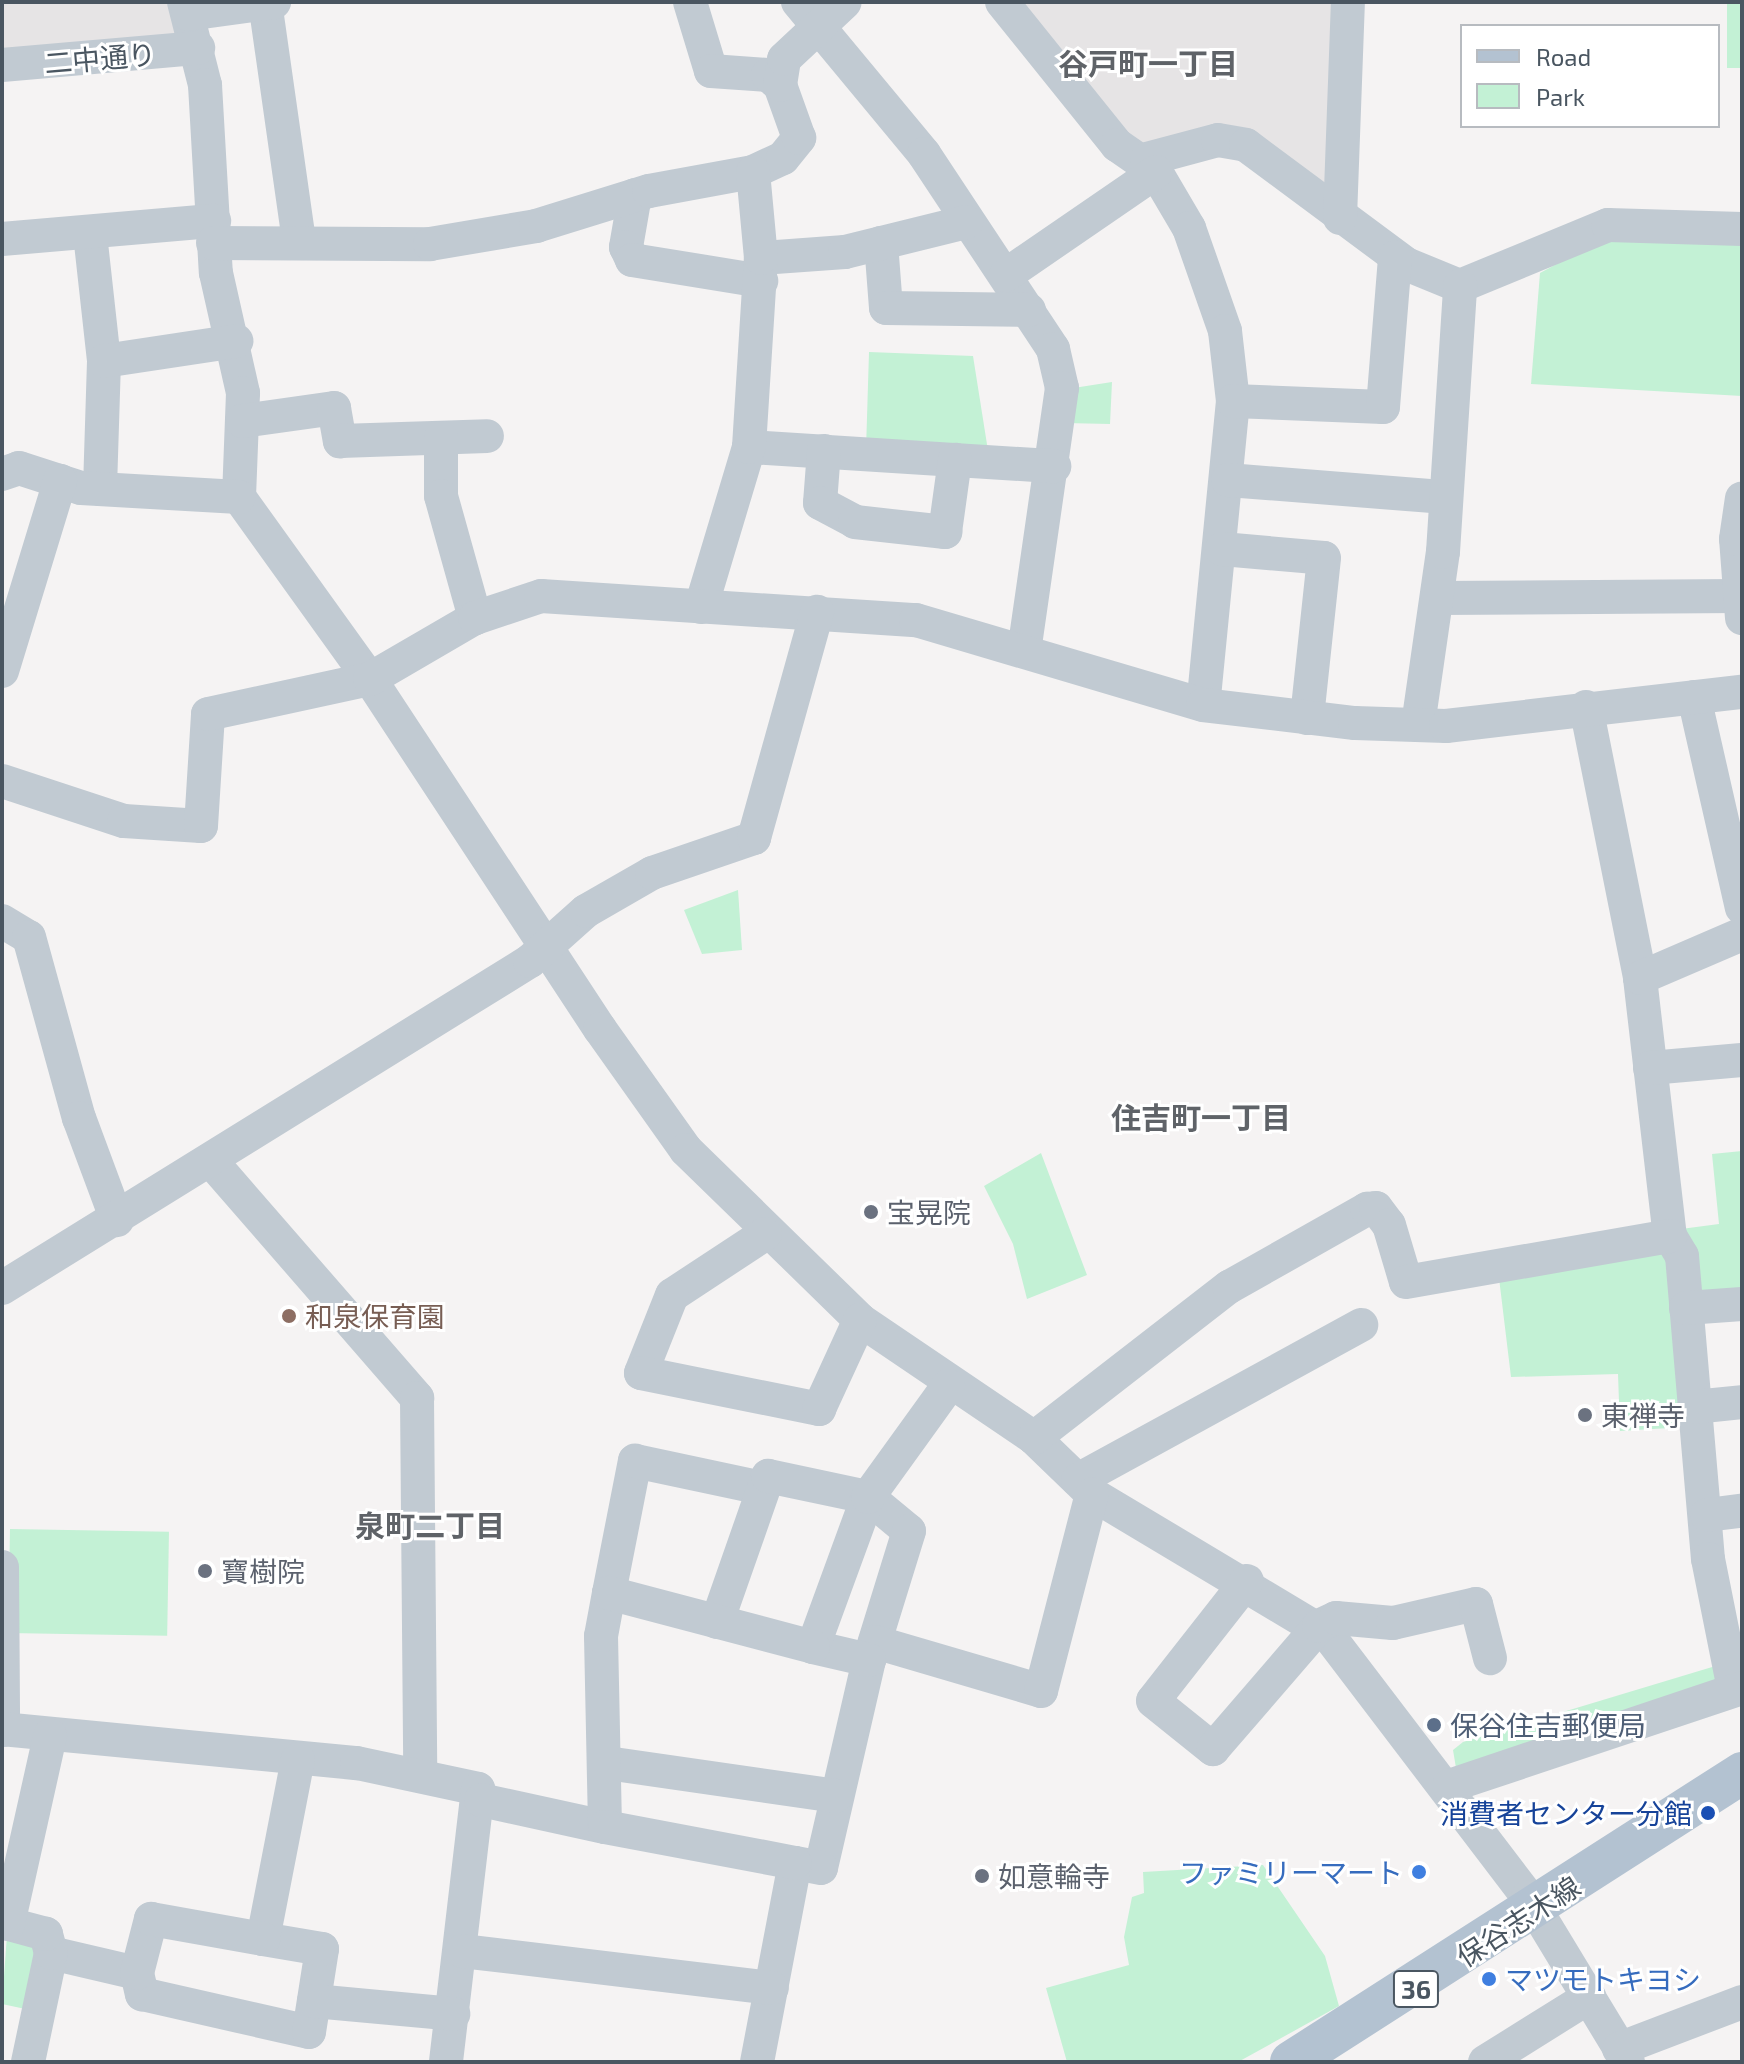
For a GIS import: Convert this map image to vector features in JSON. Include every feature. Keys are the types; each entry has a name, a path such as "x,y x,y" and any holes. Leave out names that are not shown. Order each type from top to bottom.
{"main road":[{"name":"保谷志木線","path":"1291,2062 1536,1909 1742,1773"}],"street":[{"path":"690,2 711,71 768,75 780,85"},
{"path":"2,239 214,232 299,240 430,244 536,226 635,195 753,172 783,158 799,138 780,85 784,59 807,14 845,2"},
{"path":"1002,2 1117,145 1151,166 1189,228 1225,331 1233,401 1222,549 1203,705"},
{"path":"1340,218 1348,2"},
{"path":"299,240 268,3 186,8 198,48 214,232 236,341 242,421 239,497 370,679 543,946 686,1150 765,1234 860,1320 948,1386 1034,1438 1085,1487 1319,1626 1449,1786 1536,1909 1623,2055 1742,2002"},
{"path":"807,14 924,154 966,222 1006,275 1053,349 1062,388 1054,466 1024,651"},
{"name":"二中通り","path":"2,65 198,48"},
{"path":"1006,275 1151,166 1218,140 1246,145 1395,257 1460,286 1608,225 1742,229"},
{"path":"701,607 749,447 761,269 753,172"},
{"path":"635,195 626,247 632,260 761,269 966,222"},
{"path":"90,234 104,361 100,489"},
{"path":"881,243 886,308 1029,310"},
{"path":"1233,401 1383,407 1395,257"},
{"path":"1418,725 1438,598 1460,286"},
{"path":"104,361 236,341"},
{"path":"242,421 334,408 340,441 487,436"},
{"path":"441,438 441,496 475,618"},
{"path":"749,447 1054,466"},
{"path":"824,451 820,503 855,522 945,532 955,460"},
{"path":"2,474 19,468 100,489 239,497"},
{"path":"1228,480 1445,497"},
{"path":"2,671 15,582 60,481"},
{"path":"1438,598 1740,607 1742,498"},
{"path":"1222,549 1324,558 1307,718"},
{"path":"2,781 124,821 201,826 208,714 370,679 475,618 541,596 916,620 1203,705 1307,718 1418,725 1742,692"},
{"path":"2,1288 212,1162 530,961 543,946 652,873 754,838 817,612"},
{"path":"1694,697 1742,908"},
{"path":"1449,1786 1738,1688 1707,1515 1694,1407 1682,1256 1670,1236 1640,978 1586,707"},
{"path":"2,921 29,937 79,1118 117,1220"},
{"path":"1640,978 1742,934"},
{"path":"1650,1068 1742,1060"},
{"path":"212,1162 417,1398 420,1771"},
{"path":"1034,1438 1229,1287 1367,1209 1376,1208 1389,1225 1406,1282 1670,1236"},
{"path":"765,1234 672,1295 641,1373 819,1409 860,1320"},
{"path":"1686,1308 1742,1304"},
{"path":"609,1593 813,1647 872,1651 1041,1691 1085,1487 1361,1325"},
{"path":"813,1647 868,1497 948,1386"},
{"path":"1694,1407 1742,1402"},
{"path":"605,1827 607,1763 601,1636 635,1461 762,1488"},
{"path":"481,1800 821,1868 872,1651 910,1538 889,1510 868,1497 768,1476 717,1622"},
{"path":"1707,1515 1742,1511"},
{"path":"2,1567 2,1730 420,1771 478,1789 481,1800 446,2062"},
{"path":"1247,1581 1153,1701 1213,1749 1319,1626 1336,1618 1393,1623 1476,1604 1490,1658"},
{"path":"28,2062 51,1953 46,1934 8,1924 50,1736"},
{"path":"263,1939 298,1759"},
{"path":"607,1763 836,1796"},
{"path":"757,2062 795,1863"},
{"path":"151,1919 263,1939 322,1949 309,2032 142,1994 137,1973 151,1919"},
{"path":"462,1951 772,1988"},
{"path":"51,1953 137,1973"},
{"path":"1501,2058 1589,1997"},
{"path":"314,2001 453,2014"}],"shaded area":[{"path":"2,2 167,2 178,40 2,51"},
{"path":"1022,2 1340,2 1331,196 1229,128 1159,147 1133,141"}],"green space":[{"path":"1727,2 1742,2 1742,68 1727,68"},
{"path":"1612,234 1742,237 1742,396 1531,384 1540,273"},
{"path":"869,352 973,356 989,457 866,450"},
{"path":"1112,382 1110,424 1064,423 1067,389"},
{"path":"738,890 742,950 702,954 684,910"},
{"path":"1742,1151 1742,1296 1701,1300 1681,1229 1719,1224 1712,1154"},
{"path":"1041,1153 1087,1275 1027,1299 1013,1244 984,1186"},
{"path":"1669,1253 1686,1427 1620,1431 1618,1374 1511,1377 1499,1278"},
{"path":"10,1529 169,1532 167,1636 8,1633"},
{"path":"1742,1658 1742,1683 1456,1768 1453,1750 1463,1742"},
{"path":"1263,1865 1325,1956 1339,2006 1238,2062 1067,2062 1046,1988 1129,1965 1124,1937 1132,1897 1144,1893 1143,1872"},
{"path":"7,1935 37,1942 30,2010 2,2004"}],"place":[{"name":"宝晃院","path":"871,1212"},
{"name":"和泉保育園","path":"289,1316"},
{"name":"東禅寺","path":"1585,1415"},
{"name":"寶樹院","path":"205,1571"},
{"name":"保谷住吉郵便局","path":"1434,1725"},
{"name":"消費者センター分館","path":"1708,1813"},
{"name":"ファミリーマート","path":"1419,1872"},
{"name":"如意輪寺","path":"982,1876"},
{"name":"マツモトキヨシ","path":"1489,1979"}],"district":[{"name":"谷戸町一丁目","path":"1148,63"},
{"name":"住吉町一丁目","path":"1201,1117"},
{"name":"泉町二丁目","path":"430,1525"}]}
